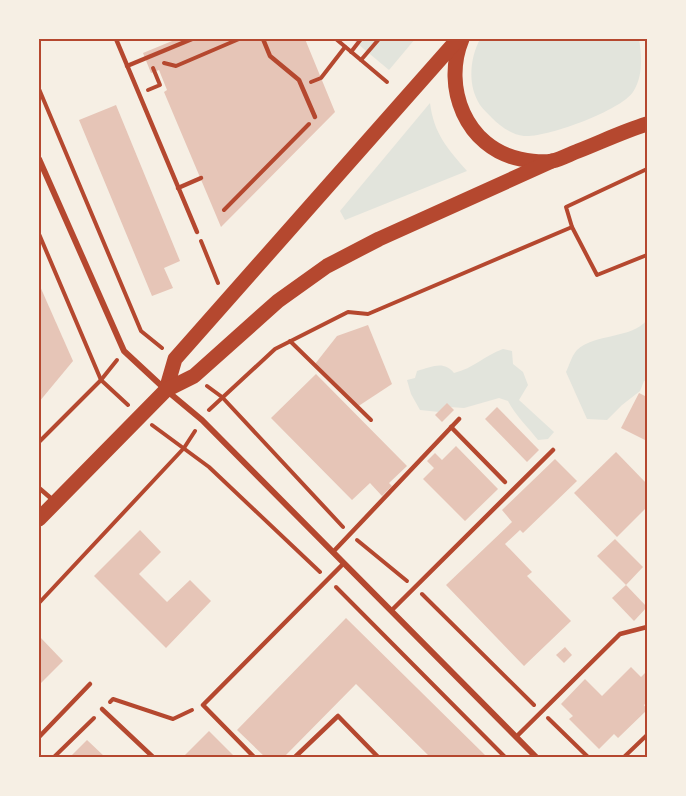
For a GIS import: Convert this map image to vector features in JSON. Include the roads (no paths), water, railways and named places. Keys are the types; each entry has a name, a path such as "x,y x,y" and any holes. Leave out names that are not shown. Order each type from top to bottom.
{"main road":[{"path":"460,39 455,60 454,80 457,100 465,119 477,136 493,148 512,157 532,162 552,161"},
{"path":"166,390 175,359 460,39"},
{"path":"39,519 166,390 194,376 278,301 327,266 379,239 552,161 646,123"}],"street":[{"path":"39,159 124,351 202,420 536,757"}],"lane":[{"path":"116,39 197,232"},
{"path":"127,66 192,39"},
{"path":"263,39 270,56 299,80 315,117"},
{"path":"178,188 201,178"},
{"path":"333,552 459,419"},
{"path":"451,428 505,482"},
{"path":"391,612 554,450"},
{"path":"39,488 55,502"},
{"path":"254,757 203,705 344,563"},
{"path":"516,737 620,634 647,627"},
{"path":"39,737 90,684"},
{"path":"102,709 153,757"},
{"path":"295,757 338,716 378,757"}]}
